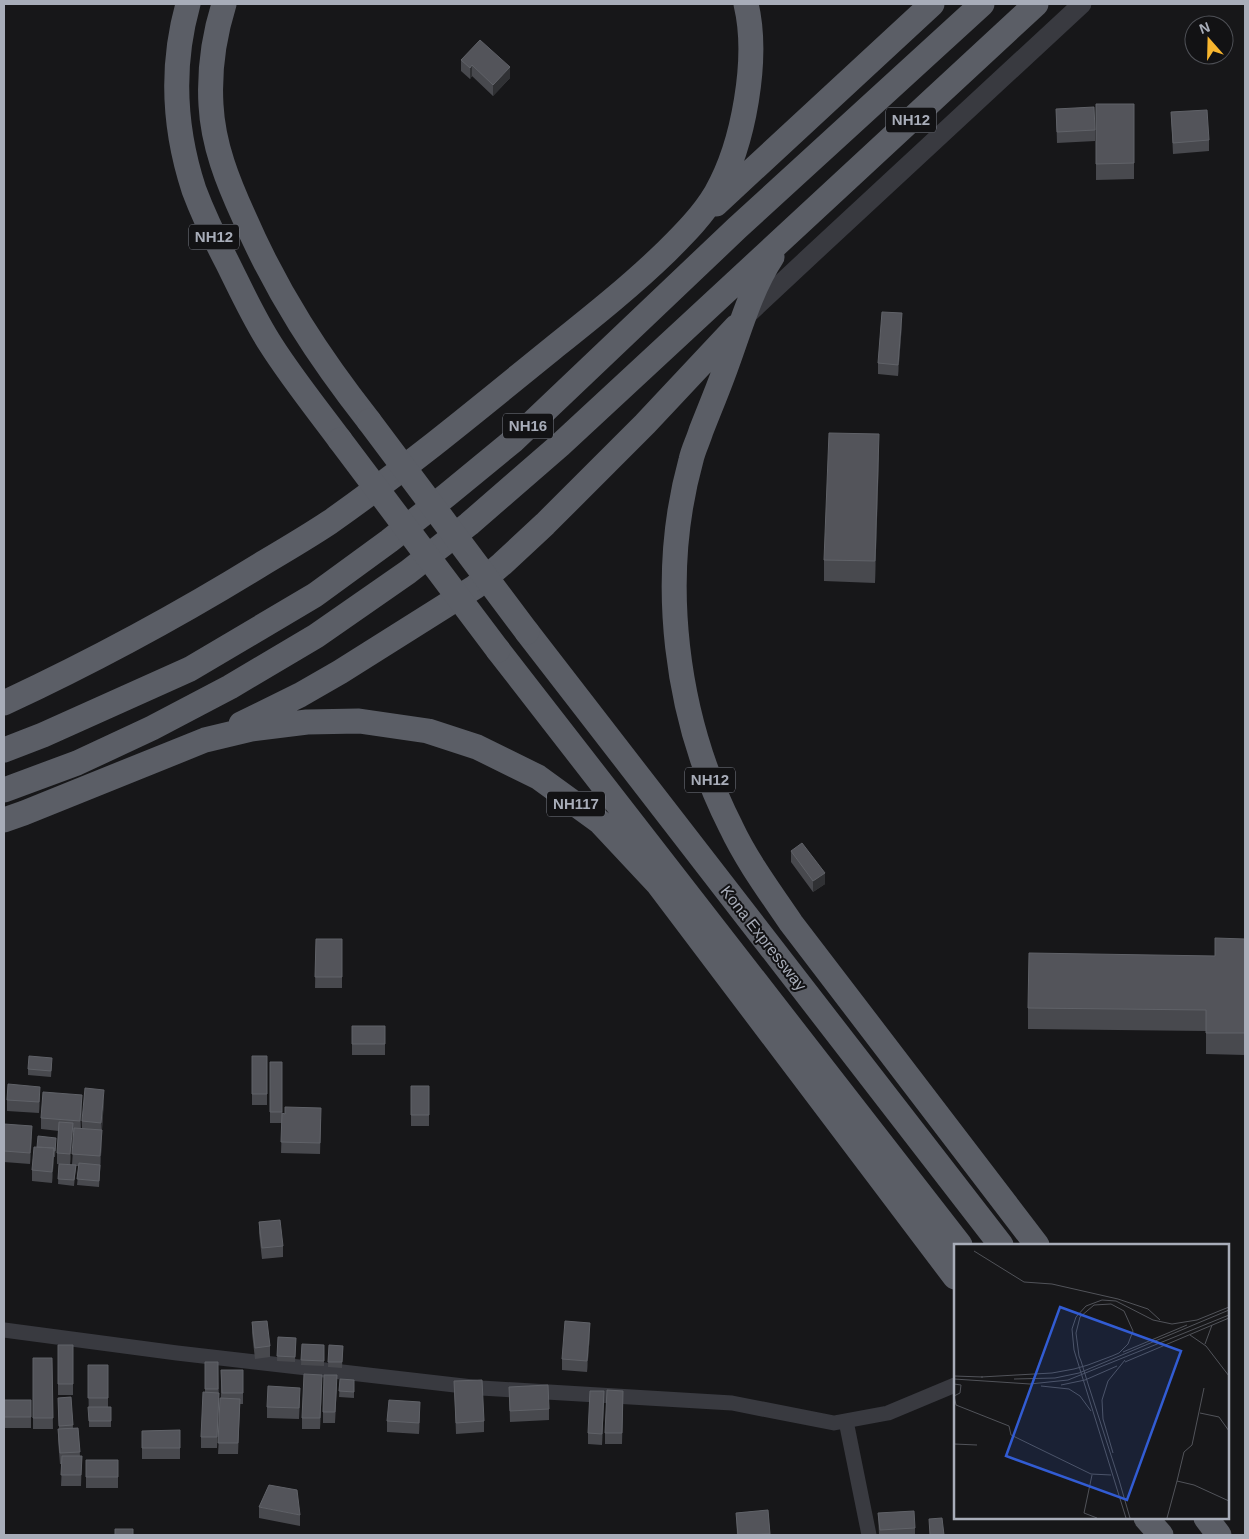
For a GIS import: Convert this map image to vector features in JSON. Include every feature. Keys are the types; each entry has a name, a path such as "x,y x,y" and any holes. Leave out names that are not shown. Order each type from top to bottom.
{"highway":[{"name":"Kona Expressway","path":"188,4 179,43 176,72 180,134 187,165 195,191 214,237 272,346 340,440 498,650 959,1244"},
{"name":"Kona Expressway","path":"224,4 217,26 213,59 211,106 216,144 229,184 252,235 288,305 312,345 526,632 1000,1244"},
{"path":"691,228 716,193 730,164 737,140 748,84 751,56 746,4"},
{"path":"4,703 50,682 146,633 238,579 329,522 444,437 638,279 932,4"},
{"name":"NH16","path":"4,750 43,735 190,669 315,595 389,541 514,440 737,228 982,4"},
{"name":"NH12","path":"1036,4 786,236 769,261 756,287 691,459 679,513 674,553 676,628 680,668 688,709 714,791 731,828 785,915 1036,1244"},
{"name":"NH16","path":"4,790 77,763 152,728 230,687 316,636 408,572 469,524 560,445 786,236"},
{"path":"205,740 300,695 475,587 545,524 645,424 743,320"},
{"name":"NH117","path":"4,820 205,740 252,730 307,722 359,722 428,731 478,747 538,777 600,822 658,884 954,1276"},
{"path":"1147,1519 1161,1535"},
{"path":"1164,1519 1175,1535"},
{"path":"1207,1519 1219,1535"},
{"path":"1222,1519 1232,1535"}],"street":[{"path":"743,320 1082,4"},
{"path":"4,1330 177,1353 481,1388 732,1403 834,1423 888,1414 954,1385"},
{"path":"846,1421 869,1535"}],"building":[{"path":"480,40 510,67 493,85 472,65 470,68 461,60"},
{"path":"1096,104 1134,104 1134,163 1096,164"},
{"path":"1094,107 1095,130 1057,132 1056,109"},
{"path":"1207,110 1209,140 1173,143 1171,112"},
{"path":"882,312 902,313 898,365 878,363"},
{"path":"829,433 879,434 875,561 824,560"},
{"path":"802,843 825,873 813,881 791,851"},
{"path":"1215,938 1245,939 1245,1033 1206,1033 1206,1010 1028,1008 1029,953 1215,956"},
{"path":"316,939 342,939 342,977 315,977"},
{"path":"352,1026 385,1026 385,1044 352,1044"},
{"path":"29,1056 52,1058 51,1071 28,1069"},
{"path":"252,1056 267,1056 267,1094 252,1094"},
{"path":"270,1062 282,1062 282,1112 270,1112"},
{"path":"8,1084 40,1087 39,1102 7,1100"},
{"path":"411,1086 429,1086 429,1115 411,1115"},
{"path":"85,1088 104,1090 101,1123 82,1121"},
{"path":"43,1092 82,1095 80,1121 41,1118"},
{"path":"285,1107 321,1108 320,1143 281,1142 282,1113 285,1114"},
{"path":"59,1122 73,1123 70,1154 57,1153"},
{"path":"4,1124 32,1126 30,1153 4,1151"},
{"path":"74,1128 102,1130 100,1156 72,1154"},
{"path":"38,1136 56,1138 55,1151 54,1148 37,1147"},
{"path":"34,1147 54,1148 52,1172 32,1170"},
{"path":"79,1163 100,1165 99,1181 77,1179"},
{"path":"59,1164 76,1165 74,1180 58,1179"},
{"path":"280,1220 283,1246 262,1248 259,1222"},
{"path":"267,1321 270,1346 255,1348 252,1322"},
{"path":"565,1321 590,1323 587,1361 562,1359"},
{"path":"278,1337 296,1338 295,1357 277,1356"},
{"path":"302,1344 324,1345 324,1361 301,1360"},
{"path":"58,1345 73,1345 73,1384 58,1384"},
{"path":"329,1345 343,1346 342,1362 328,1362"},
{"path":"33,1358 52,1358 53,1418 33,1418"},
{"path":"205,1362 218,1362 218,1389 205,1389"},
{"path":"88,1365 108,1365 108,1398 88,1398"},
{"path":"221,1370 243,1370 243,1393 222,1393"},
{"path":"304,1374 322,1375 320,1418 302,1418"},
{"path":"324,1375 337,1375 335,1412 323,1412"},
{"path":"340,1379 354,1380 354,1392 339,1391"},
{"path":"482,1380 484,1421 456,1423 454,1381"},
{"path":"548,1385 549,1409 510,1411 509,1387"},
{"path":"268,1386 300,1388 299,1408 267,1407"},
{"path":"607,1390 623,1391 622,1433 605,1433"},
{"path":"590,1391 604,1391 602,1434 588,1433"},
{"path":"203,1392 219,1393 217,1437 201,1437"},
{"path":"71,1397 73,1425 59,1426 58,1398"},
{"path":"220,1398 240,1399 238,1443 218,1443"},
{"path":"4,1400 31,1400 31,1417 4,1417"},
{"path":"389,1400 420,1402 419,1423 387,1421"},
{"path":"88,1407 111,1407 111,1421 89,1421"},
{"path":"78,1428 80,1452 60,1453 58,1429"},
{"path":"180,1430 180,1448 142,1448 142,1431"},
{"path":"62,1456 82,1456 81,1475 61,1475"},
{"path":"86,1460 118,1460 118,1477 86,1477"},
{"path":"269,1485 297,1490 300,1515 259,1507"},
{"path":"768,1510 770,1534 738,1535 736,1513"},
{"path":"914,1511 915,1528 880,1530 878,1513"},
{"path":"942,1518 944,1535 930,1535 929,1519"},
{"path":"115,1529 133,1529 133,1535 115,1535"}]}
